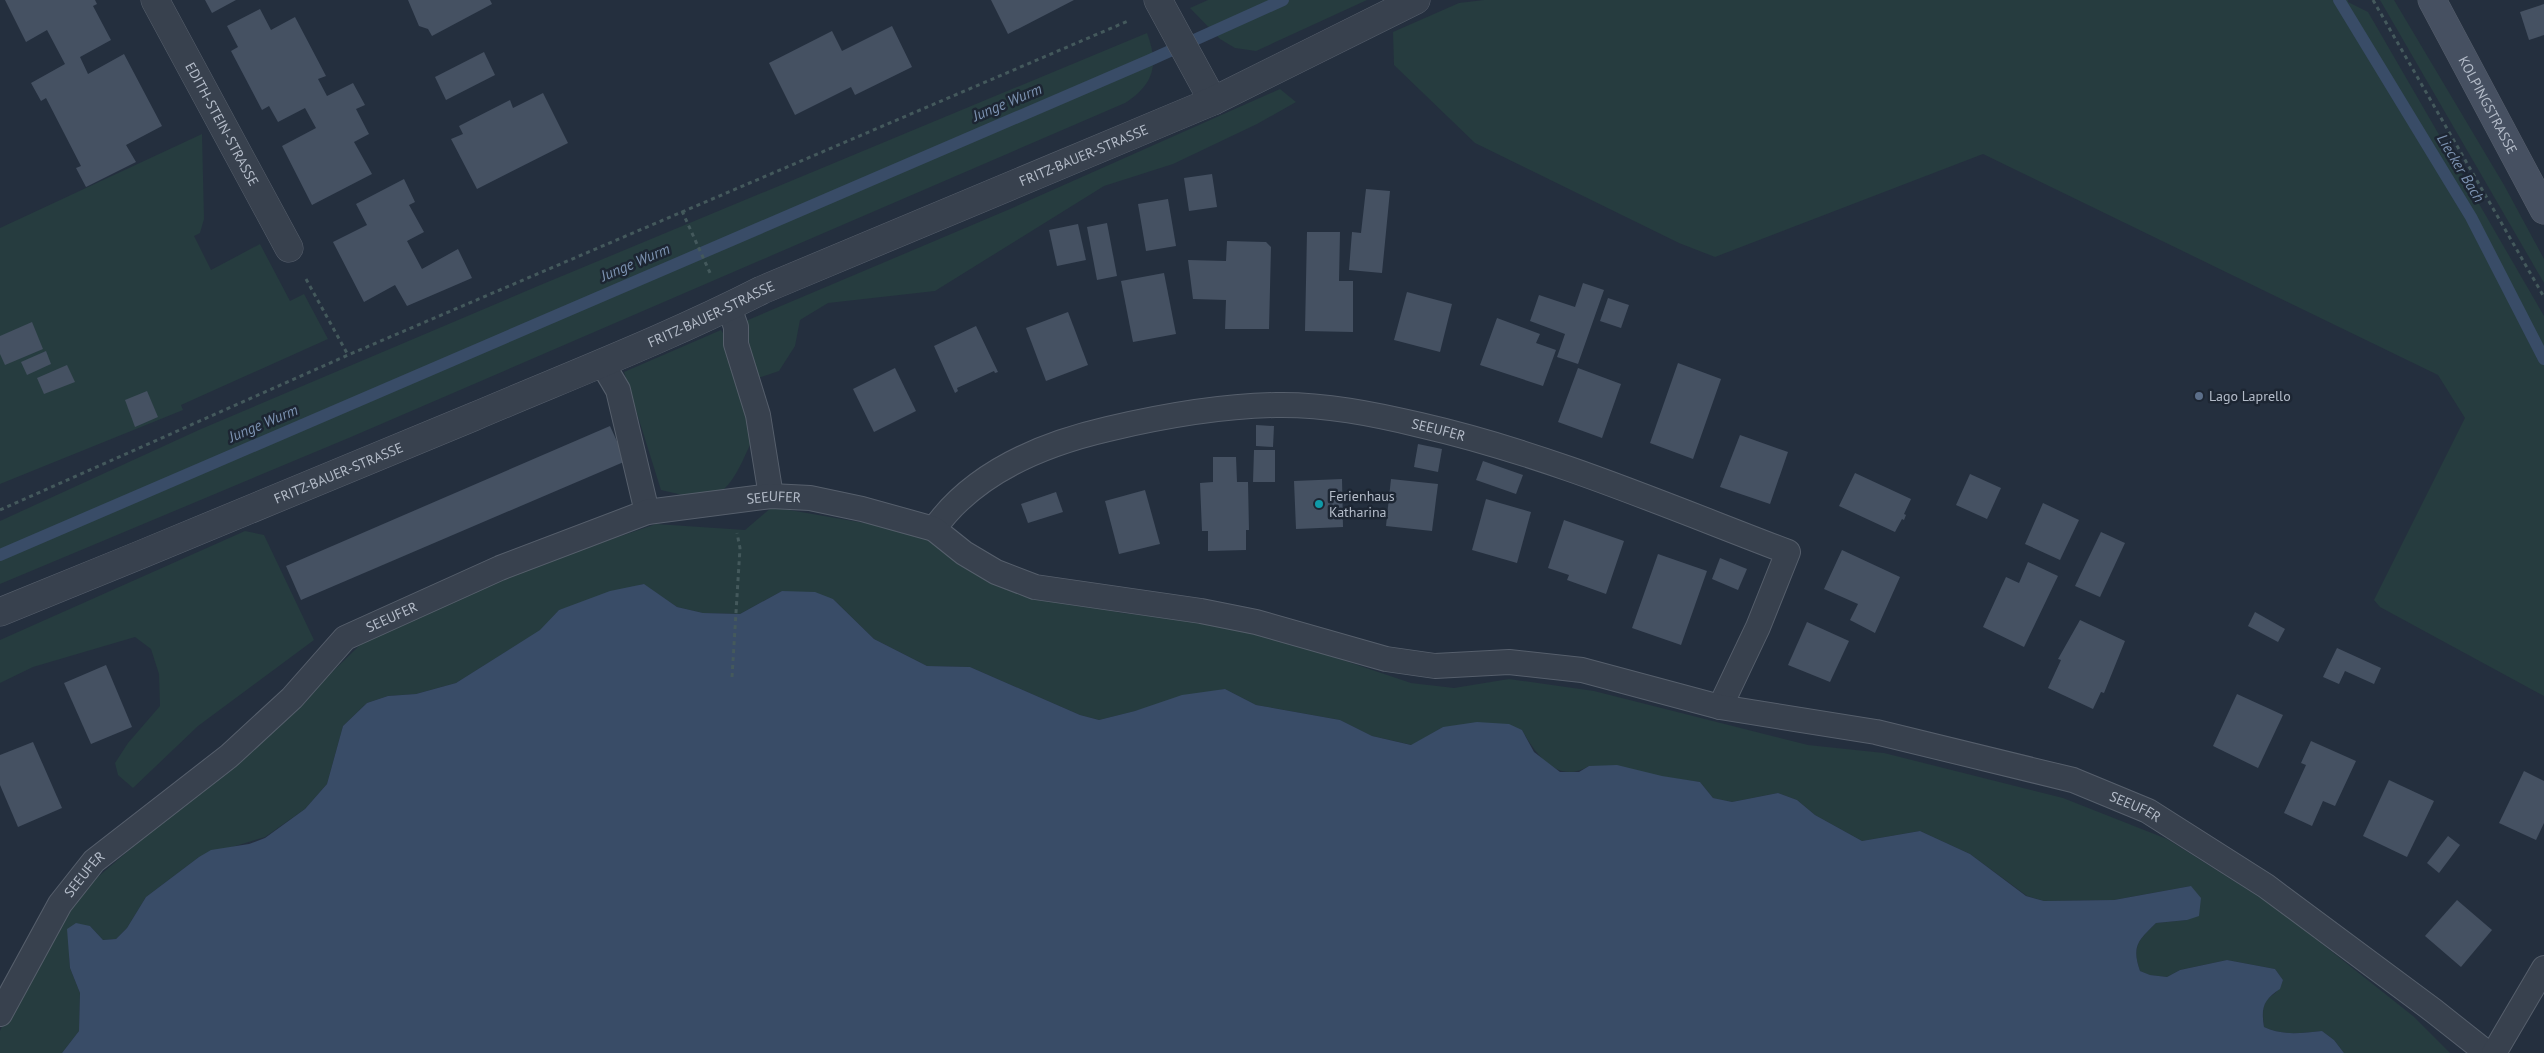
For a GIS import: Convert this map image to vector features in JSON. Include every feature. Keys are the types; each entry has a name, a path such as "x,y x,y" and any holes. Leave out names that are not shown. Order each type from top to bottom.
{"main road":[{"name":"KOLPINGSTRASSE","path":"2432,0 2544,210"}],"street":[{"name":"EDITH-STEIN-STRASSE","path":"155,0 289,248"},
{"name":"FRITZ-BAUER-STRASSE","path":"0,612 218,524 602,363 762,290 1213,101 1416,0"},
{"path":"1160,3 1213,101"}],"lane":[{"path":"728,307 736,327 736,344 758,415 771,496"},
{"path":"602,363 618,390 647,512"},
{"name":"SEEUFER","path":"934,529 948,509 984,480 1010,464 1046,446 1084,434 1132,423 1208,410 1277,405 1346,410 1408,422 1459,434 1538,458 1788,552 1758,627 1720,707"},
{"name":"SEEUFER","path":"0,1014 60,904 94,861 230,756 292,698 344,638 500,568 647,512 771,496 810,498 862,509 934,529 964,553 996,572 1035,587 1247,620 1406,662 1435,666 1509,662 1582,670 1720,707 1876,732 2073,780 2148,811 2266,886 2434,1011 2487,1053"},
{"path":"2494,1053 2544,968"}],"path":[{"path":"2373,0 2544,297"},
{"path":"0,510 348,355 1160,3"},
{"path":"682,211 711,276"},
{"path":"289,248 348,355"},
{"path":"732,677 740,548"}],"green space":[{"path":"1208,0 1367,0 1256,51 1235,48 1220,39 1190,8"},
{"path":"1484,0 2348,0 2348,2 2368,12 2544,316 2544,696 2380,607 2374,600 2465,418 2438,375 1983,154 1715,257 1679,243 1475,143 1394,65 1393,32 1459,3"},
{"path":"2380,0 2394,0 2504,185 2544,259 2544,283"},
{"path":"1147,33 1153,55 1151,73 1142,89 1125,103 351,437 0,584 0,521 201,429 538,286"},
{"path":"1280,89 1296,102 1257,124 1173,164 1104,186 935,291 828,303 800,320 795,346 779,371 758,378 741,323 1010,209"},
{"path":"202,134 204,219 200,233 194,236 211,270 260,244 290,301 304,294 328,339 181,405 183,410 0,484 0,228"},
{"path":"721,330 732,347 754,437 734,476 720,492 711,497 700,498 661,490 624,372"},
{"path":"772,507 911,531 1027,594 1122,613 1204,621 1274,637 1411,683 1454,688 1509,679 1594,691 1808,745 1884,753 2063,798 2167,839 2277,908 2413,1016 2450,1053 2344,1053 2334,1040 2322,1031 2285,1033 2264,1027 2263,1015 2266,1002 2280,987 2283,980 2275,969 2227,960 2180,970 2167,977 2149,975 2140,971 2136,955 2141,939 2156,923 2187,920 2191,886 2114,900 2044,901 2027,896 1970,854 1920,831 1862,841 1815,815 1797,800 1778,793 1732,802 1713,798 1700,782 1589,766 1578,771 1567,772 1558,770 1541,757 1522,730 1443,727 1412,745 1372,736 1340,720 1256,705 1225,689 1099,720 1080,715 970,667 927,666 874,639 833,599 782,591 740,614 703,613 677,607 643,584 559,610 541,630 456,683 416,694 388,696 367,703 343,726 327,784 305,809 265,837 199,857 146,897 127,928 116,939 103,940 90,926 69,955 70,968 80,993 79,1031 62,1053 0,1053 0,1031 24,976 60,921 92,882 156,827 235,766 360,645 430,608 580,550 656,524 745,530"},
{"path":"245,531 264,535 314,640 198,726 133,788 118,775 115,763 128,743 160,706 159,674 151,649 135,637 33,667 0,683 0,640"}],"water":[{"path":"644,584 677,607 703,613 740,614 782,591 815,592 833,599 874,639 927,666 970,667 1080,715 1099,720 1135,711 1182,695 1225,689 1256,705 1340,720 1372,736 1411,745 1443,727 1477,722 1509,724 1522,730 1534,752 1560,772 1579,772 1589,766 1617,765 1662,776 1700,782 1713,798 1732,802 1778,793 1797,800 1815,815 1862,841 1920,831 1970,854 2026,896 2044,901 2114,900 2191,886 2201,898 2199,916 2187,920 2156,923 2138,944 2136,955 2140,971 2150,975 2167,977 2180,970 2227,960 2275,969 2283,980 2280,989 2264,1005 2264,1027 2285,1033 2322,1031 2334,1040 2344,1053 62,1053 79,1031 80,993 70,968 67,929 76,923 90,926 103,940 116,939 127,928 146,897 199,857 211,850 249,844 265,838 305,809 327,784 343,726 367,703 388,696 416,694 456,683 540,630 559,610 610,591"}],"building":[{"path":"5,0 95,0 97,4 93,6 111,40 80,57 88,74 124,54 162,126 126,145 136,162 86,187 76,168 81,166 46,98 41,101 31,83 65,64 47,30 26,42"},
{"path":"205,0 236,0 212,13"},
{"path":"408,0 490,0 492,4 432,36 428,29 419,26"},
{"path":"991,0 1074,0 1008,34"},
{"path":"2544,4 2544,35 2529,40 2520,12"},
{"path":"260,9 271,30 295,17 326,76 318,79 327,96 353,83 365,105 356,109 369,134 354,142 372,174 312,205 282,146 316,128 305,108 278,122 269,106 262,110 231,51 238,47 227,26"},
{"path":"892,26 912,67 855,95 851,87 795,115 769,63 832,31 842,51"},
{"path":"484,52 495,75 446,100 435,77"},
{"path":"543,93 568,143 477,189 451,139 463,134 459,126 510,100 513,108"},
{"path":"1212,174 1217,207 1189,211 1184,178"},
{"path":"404,179 415,202 409,205 424,232 407,241 422,269 458,249 472,278 407,306 395,285 364,302 333,242 367,225 356,204"},
{"path":"1366,189 1390,191 1382,273 1349,270 1352,232 1361,233"},
{"path":"1168,199 1176,246 1146,251 1138,204"},
{"path":"1107,223 1117,276 1097,280 1087,227"},
{"path":"1078,224 1086,260 1057,266 1049,230"},
{"path":"1307,232 1340,232 1339,281 1353,281 1353,332 1305,331"},
{"path":"1227,241 1266,242 1271,247 1269,329 1225,329 1226,300 1193,299 1188,260 1226,261"},
{"path":"1164,273 1176,334 1133,342 1121,281"},
{"path":"1583,283 1604,290 1578,364 1557,357 1565,334 1530,321 1539,295 1575,307"},
{"path":"1407,292 1452,304 1440,352 1394,340"},
{"path":"1608,298 1629,305 1621,328 1600,321"},
{"path":"1068,312 1088,365 1046,381 1026,328"},
{"path":"1497,318 1540,334 1536,343 1556,350 1543,386 1480,365"},
{"path":"32,322 43,349 5,365 0,354 0,336"},
{"path":"976,326 998,372 995,373 994,371 957,388 958,391 955,393 934,346"},
{"path":"46,351 51,364 27,375 21,362"},
{"path":"1678,363 1721,379 1693,459 1650,443"},
{"path":"67,365 75,382 44,394 37,378"},
{"path":"895,368 916,411 874,432 853,389"},
{"path":"1578,368 1621,384 1602,438 1558,422"},
{"path":"147,391 158,417 135,427 125,400"},
{"path":"1256,425 1274,426 1273,447 1256,446"},
{"path":"610,426 626,461 301,600 286,566"},
{"path":"1740,435 1788,452 1770,504 1720,487"},
{"path":"1418,444 1442,449 1438,472 1414,467"},
{"path":"1254,450 1275,450 1275,482 1253,482"},
{"path":"1213,457 1236,457 1237,482 1248,482 1249,530 1246,530 1246,550 1208,551 1208,531 1202,531 1200,483 1213,482"},
{"path":"1483,461 1523,475 1516,494 1476,480"},
{"path":"1855,473 1911,499 1904,514 1906,515 1904,520 1902,519 1895,532 1839,506"},
{"path":"1970,474 2001,488 1987,519 1956,505"},
{"name":"Ferienhaus Katharina","path":"1342,479 1343,527 1296,529 1294,481"},
{"path":"1391,479 1438,484 1432,531 1386,526"},
{"path":"1145,490 1160,544 1119,554 1105,501"},
{"path":"1056,492 1063,512 1028,523 1021,504"},
{"path":"1486,499 1531,512 1517,563 1472,550"},
{"path":"2043,503 2079,520 2060,560 2025,544"},
{"path":"1564,520 1624,541 1606,594 1567,580 1569,575 1548,568"},
{"path":"2101,532 2125,543 2100,597 2075,586"},
{"path":"1842,550 1900,577 1875,633 1850,620 1858,604 1824,589"},
{"path":"1658,554 1707,571 1681,645 1632,628"},
{"path":"1720,558 1747,569 1738,590 1712,579"},
{"path":"2028,562 2058,576 2024,647 1983,627 2006,577 2019,583"},
{"path":"2255,612 2285,629 2278,642 2248,626"},
{"path":"2080,620 2125,641 2104,693 2101,692 2093,709 2048,688 2061,660 2058,659"},
{"path":"1807,622 1849,641 1830,682 1788,665"},
{"path":"2337,648 2381,668 2374,684 2345,671 2339,684 2323,677"},
{"path":"106,665 132,727 91,744 64,683"},
{"path":"2237,694 2283,715 2258,768 2213,746"},
{"path":"2311,741 2356,761 2335,806 2323,801 2312,826 2284,813 2306,765 2301,763"},
{"path":"33,742 62,808 18,827 0,785 0,755"},
{"path":"2524,771 2544,781 2544,823 2536,840 2499,823"},
{"path":"2389,780 2434,801 2407,857 2363,836"},
{"path":"2448,836 2460,845 2439,873 2427,863"},
{"path":"2457,900 2492,930 2461,967 2425,936"}],"waterway":[{"name":"Junge Wurm","path":"0,555 1150,60 1283,0"},
{"name":"Liecker Bach","path":"2339,0 2471,217 2544,359"}],"place":[{"name":"Lago Laprello","path":"2199,396"},
{"name":"Ferienhaus Katharina","path":"1319,504"}]}
